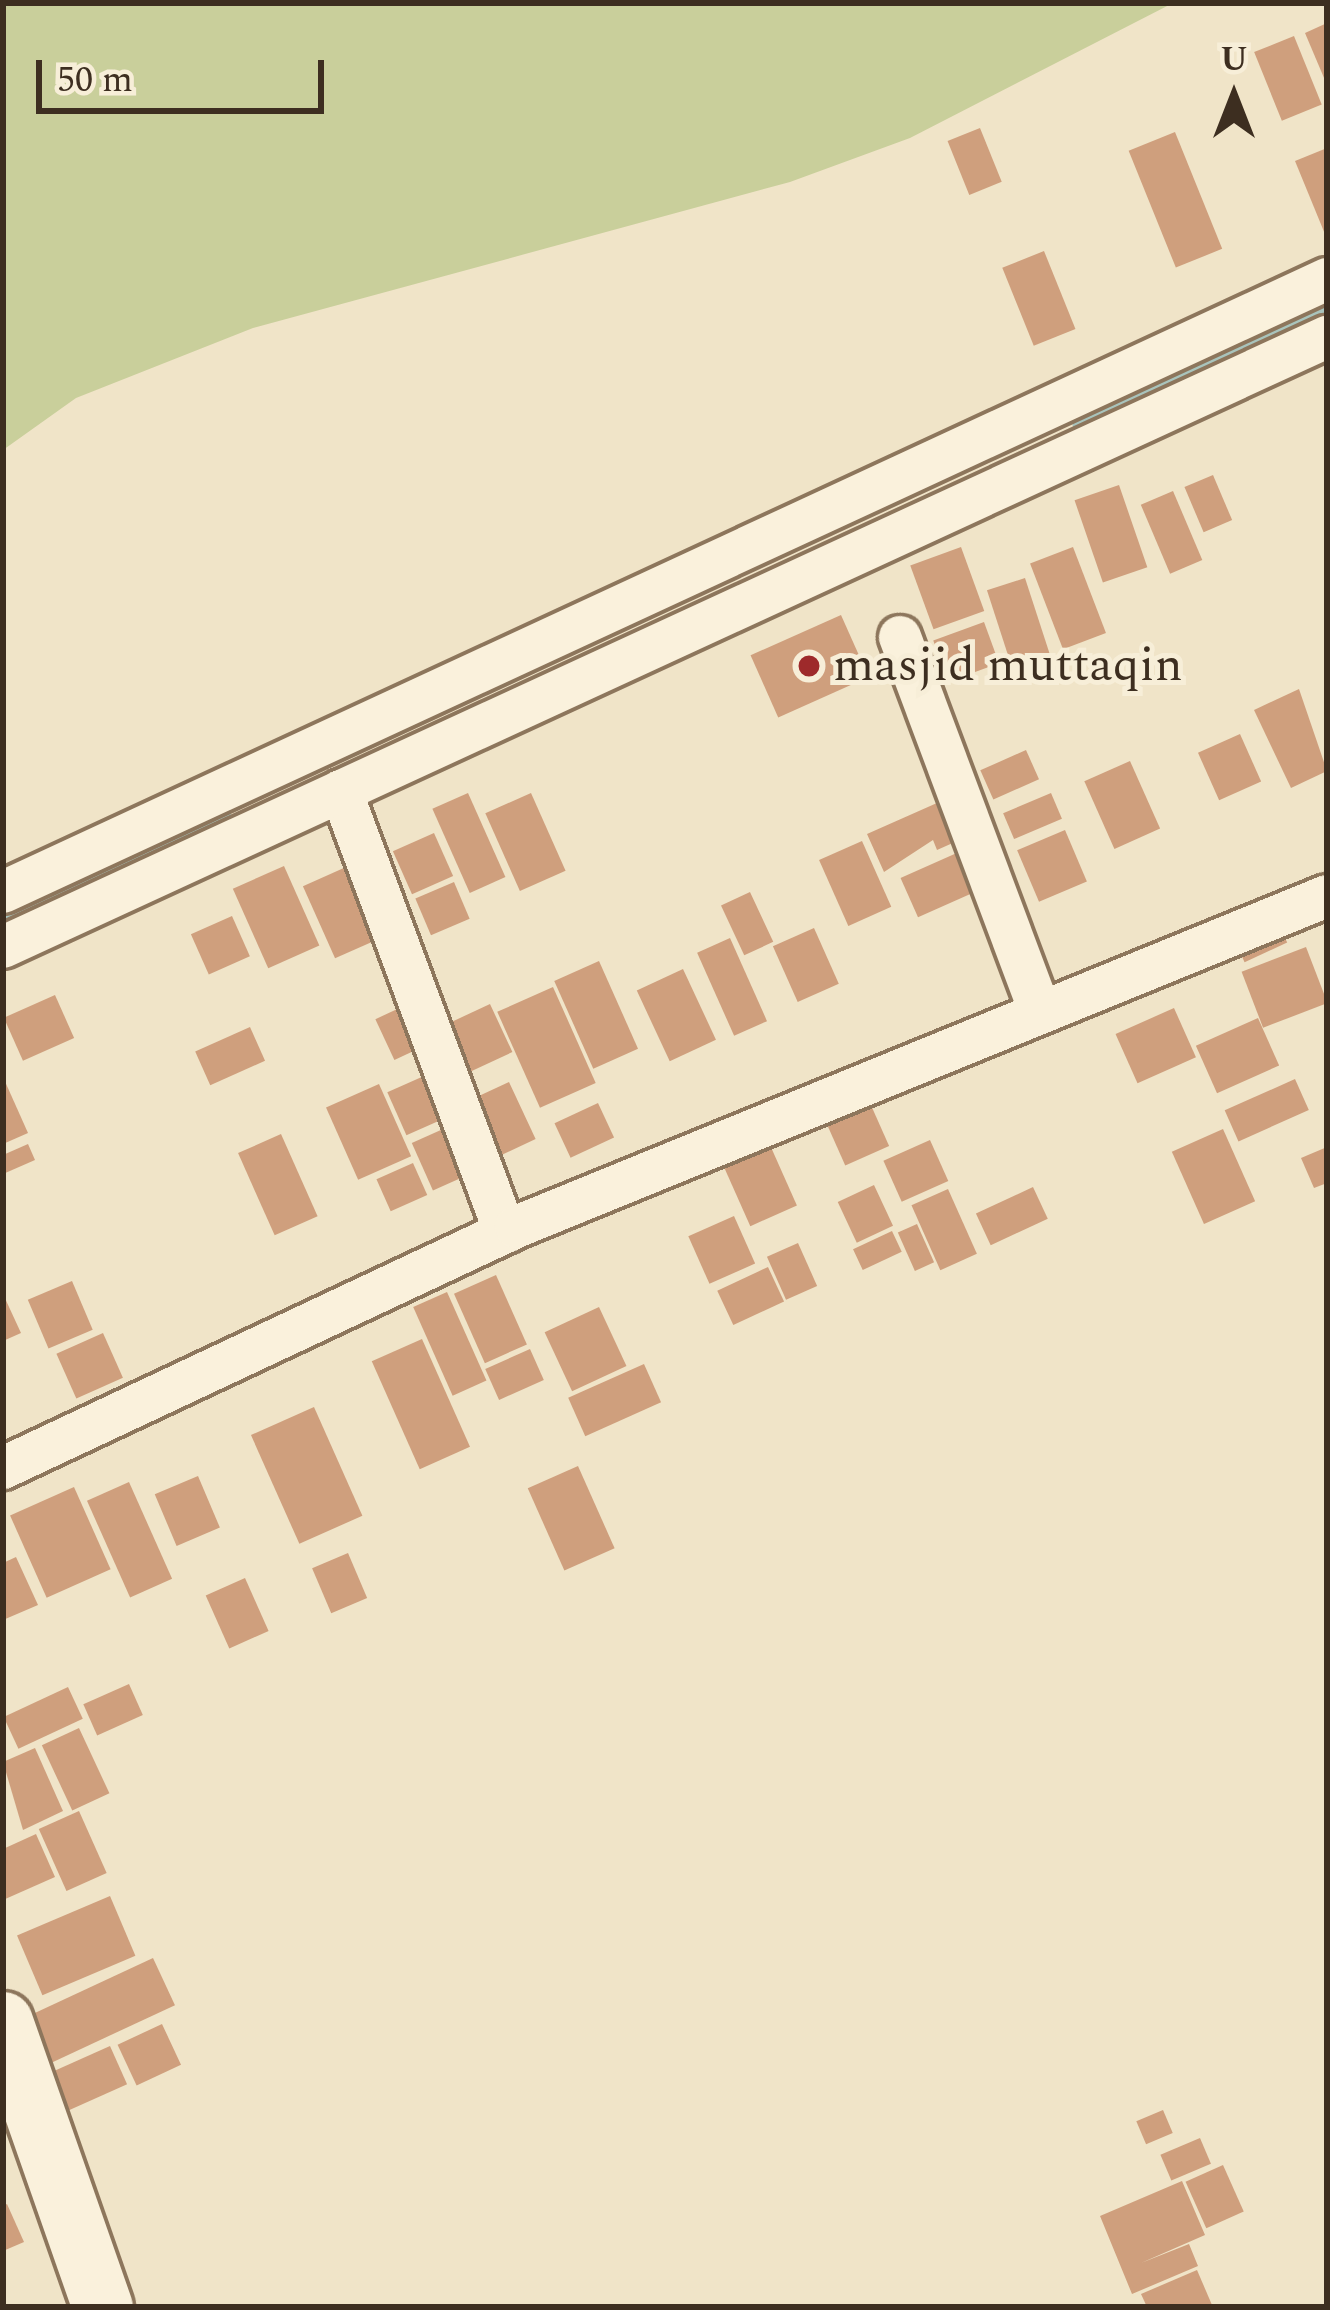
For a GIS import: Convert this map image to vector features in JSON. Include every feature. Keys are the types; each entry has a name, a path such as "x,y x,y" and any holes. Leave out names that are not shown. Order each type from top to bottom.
{"street":[{"path":"3,892 1327,279"},
{"path":"3,947 1327,337"},
{"path":"900,637 1038,1007"},
{"path":"340,791 505,1232"},
{"path":"3,1468 505,1232 1038,1007 1327,896"},
{"path":"3,2022 103,2307"}],"green space":[{"path":"3,3 1173,3 910,138 790,182 253,328 76,398 3,450"}],"building":[{"path":"1327,23 1327,85 1305,33"},
{"path":"1294,36 1322,105 1282,121 1254,52"},
{"path":"980,128 1002,182 969,195 948,141"},
{"path":"1175,132 1222,249 1176,268 1129,151"},
{"path":"1327,148 1327,239 1295,161"},
{"path":"1044,251 1075,329 1034,346 1002,268"},
{"path":"1213,475 1232,520 1204,532 1184,487"},
{"path":"1119,485 1147,567 1103,583 1075,500"},
{"path":"1173,491 1202,560 1170,574 1141,505"},
{"path":"961,547 984,611 934,629 910,565"},
{"path":"1073,547 1106,633 1063,649 1030,563"},
{"path":"1025,578 1050,654 1012,666 987,590"},
{"name":"masjid muttaqin","path":"841,615 869,677 778,717 751,655"},
{"path":"984,622 999,663 948,682 933,640"},
{"path":"1299,689 1327,771 1291,788 1254,710"},
{"path":"1240,734 1261,782 1219,800 1198,753"},
{"path":"1026,750 1039,779 993,800 980,770"},
{"path":"1130,761 1160,829 1114,849 1084,781"},
{"path":"468,793 505,877 470,893 432,809"},
{"path":"531,793 566,871 520,891 485,813"},
{"path":"1051,793 1062,819 1014,839 1003,813"},
{"path":"946,799 964,838 937,850 933,840 884,872 867,834"},
{"path":"1065,830 1087,882 1039,902 1017,850"},
{"path":"434,833 453,876 412,894 393,851"},
{"path":"862,841 891,907 848,926 819,860"},
{"path":"959,852 976,891 918,917 901,878"},
{"path":"355,863 387,935 335,958 303,886"},
{"path":"284,866 319,945 268,968 233,889"},
{"path":"454,882 470,919 431,935 415,898"},
{"path":"750,892 773,942 744,955 721,906"},
{"path":"232,916 250,956 209,974 191,934"},
{"path":"1280,927 1287,942 1245,962 1237,947"},
{"path":"814,928 839,984 798,1002 773,946"},
{"path":"730,938 767,1021 734,1036 697,953"},
{"path":"1306,947 1327,1003 1263,1028 1242,972"},
{"path":"599,961 638,1049 593,1069 554,981"},
{"path":"683,969 716,1040 670,1061 637,991"},
{"path":"553,987 596,1083 540,1108 497,1012"},
{"path":"55,995 74,1038 23,1061 4,1018"},
{"path":"408,1004 427,1045 394,1060 375,1019"},
{"path":"490,1004 512,1052 465,1074 443,1026"},
{"path":"1174,1008 1196,1057 1137,1083 1116,1034"},
{"path":"1258,1018 1279,1066 1217,1093 1196,1046"},
{"path":"250,1027 265,1061 210,1085 195,1051"},
{"path":"433,1072 452,1115 406,1135 387,1092"},
{"path":"3,1077 28,1133 3,1144"},
{"path":"1295,1079 1309,1110 1238,1141 1225,1110"},
{"path":"509,1082 536,1139 493,1159 466,1102"},
{"path":"379,1084 411,1156 358,1180 326,1108"},
{"path":"598,1103 614,1137 571,1158 554,1123"},
{"path":"870,1103 889,1146 845,1165 826,1123"},
{"path":"452,1125 473,1173 433,1190 412,1143"},
{"path":"1223,1129 1255,1201 1204,1224 1172,1152"},
{"path":"281,1134 318,1216 275,1235 238,1153"},
{"path":"766,1136 797,1205 750,1226 719,1157"},
{"path":"930,1140 948,1181 902,1202 883,1161"},
{"path":"28,1144 35,1160 3,1174 3,1155"},
{"path":"1327,1147 1327,1183 1314,1188 1301,1158"},
{"path":"413,1163 427,1195 391,1211 376,1179"},
{"path":"874,1185 893,1226 857,1243 838,1202"},
{"path":"1033,1187 1048,1219 991,1245 976,1214"},
{"path":"948,1189 977,1254 940,1270 911,1205"},
{"path":"734,1216 755,1264 709,1284 688,1236"},
{"path":"917,1224 934,1262 915,1271 898,1233"},
{"path":"892,1231 902,1252 863,1270 853,1249"},
{"path":"798,1243 817,1286 786,1300 767,1257"},
{"path":"768,1267 784,1301 733,1325 717,1291"},
{"path":"496,1275 527,1344 485,1363 454,1294"},
{"path":"72,1281 93,1330 49,1349 28,1300"},
{"path":"447,1292 486,1381 453,1396 413,1307"},
{"path":"3,1294 21,1333 3,1341"},
{"path":"599,1307 626,1366 572,1391 545,1332"},
{"path":"103,1333 123,1378 76,1399 56,1354"},
{"path":"422,1339 470,1447 420,1469 372,1361"},
{"path":"530,1349 544,1380 499,1400 485,1369"},
{"path":"644,1364 661,1402 585,1436 568,1398"},
{"path":"314,1407 362,1516 299,1544 251,1435"},
{"path":"578,1466 615,1548 564,1571 528,1488"},
{"path":"198,1476 220,1528 177,1546 155,1494"},
{"path":"129,1482 172,1579 130,1598 87,1501"},
{"path":"74,1487 111,1569 47,1598 10,1515"},
{"path":"348,1553 367,1598 331,1613 312,1568"},
{"path":"16,1557 38,1605 3,1620 3,1563"},
{"path":"245,1578 269,1631 229,1648 206,1595"},
{"path":"129,1684 143,1715 97,1735 83,1704"},
{"path":"68,1687 83,1719 18,1749 4,1717"},
{"path":"79,1728 109,1793 72,1811 42,1745"},
{"path":"35,1748 63,1811 23,1830 3,1762"},
{"path":"79,1811 107,1873 66,1891 39,1829"},
{"path":"36,1834 55,1877 3,1900 3,1849"},
{"path":"110,1896 135,1956 42,1995 17,1935"},
{"path":"153,1958 175,2005 47,2065 25,2018"},
{"path":"162,2024 181,2065 137,2085 118,2045"},
{"path":"110,2046 127,2084 62,2113 45,2075"},
{"path":"1163,2110 1173,2133 1146,2144 1136,2121"},
{"path":"1200,2138 1211,2164 1171,2181 1160,2155"},
{"path":"1223,2165 1244,2212 1206,2228 1186,2182"},
{"path":"1182,2181 1205,2235 1141,2263 1189,2244 1198,2266 1132,2294 1100,2216"},
{"path":"7,2204 24,2242 3,2251 3,2206"},
{"path":"1197,2270 1212,2305 1147,2307 1141,2294"}],"waterway":[{"path":"1106,419 1327,310"},
{"path":"3,922 202,834"}],"place":[{"name":"masjid muttaqin","path":"809,666"}]}
